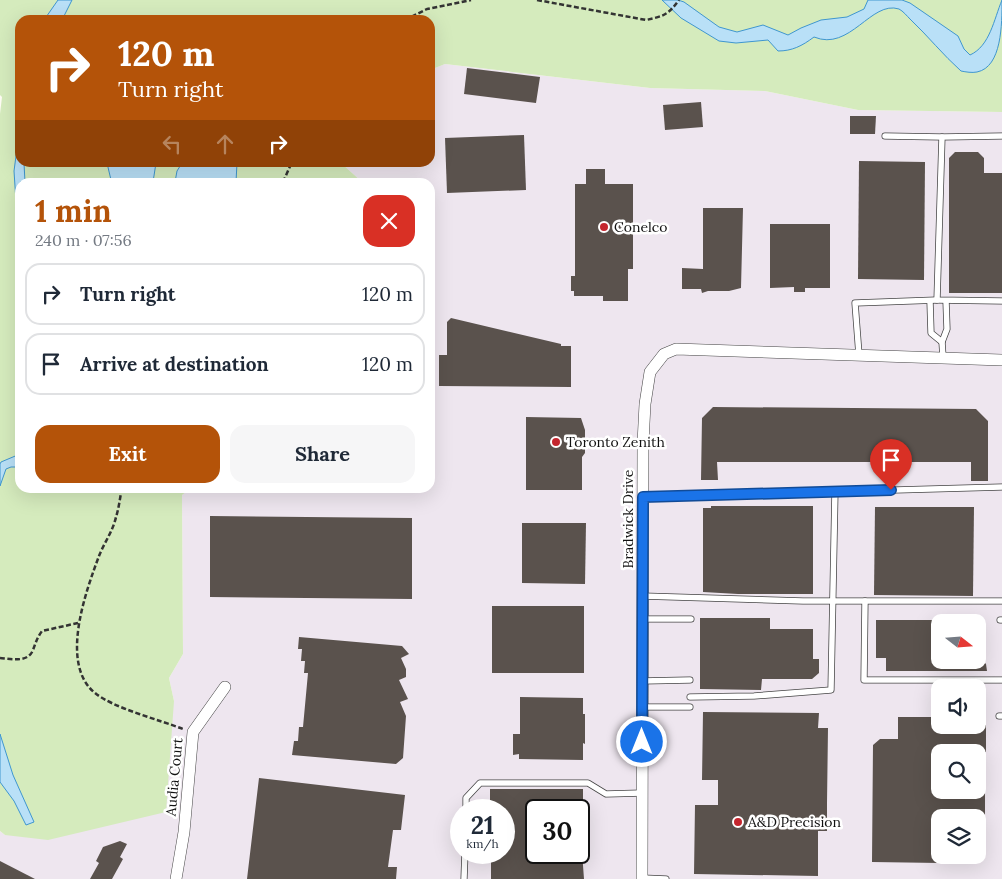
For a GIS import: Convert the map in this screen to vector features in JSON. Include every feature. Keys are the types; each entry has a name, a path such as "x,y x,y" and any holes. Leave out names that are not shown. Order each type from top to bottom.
{"street":[{"name":"Bradwick Drive","path":"642,879 643,443 650,372 664,354 676,349 1002,360"},
{"name":"Audia Court","path":"176,879 184,832 193,732 224,688"}],"lane":[{"path":"885,136 1002,136"},
{"path":"942,137 931,333 942,342"},
{"path":"943,357 942,342 947,329 946,301"},
{"path":"859,355 855,303 1002,301"},
{"path":"643,497 1002,488"},
{"path":"690,697 754,696 831,690 835,491"},
{"path":"642,596 833,601 1002,601"},
{"path":"865,601 864,680 1002,680"},
{"path":"642,619 691,618"},
{"path":"642,681 690,680"},
{"path":"642,707 690,707"},
{"path":"466,799 480,783 588,783 606,794 642,793"},
{"path":"464,879 465,864"},
{"path":"642,879 666,879"}],"path":[{"path":"415,15 427,9 470,0"},
{"path":"537,0 646,20 669,13 679,0"},
{"path":"121,493 116,518 100,556 78,623 77,652 81,673 94,692 113,704 193,732"},
{"path":"0,658 16,660 28,658 33,651 35,640 42,631 78,623"}],"shaded area":[{"path":"445,64 650,88 765,91 858,110 1002,112 1002,879 0,879 0,831 5,835 174,701 169,678 183,654 182,495 185,493 435,493 435,178 358,178 345,167 435,167 435,68"}],"green space":[{"path":"0,0 1002,0 1002,112 858,110 765,91 650,88 445,64 435,68 435,15 15,15 15,167 345,167 358,178 15,178 15,493 185,493 182,495 183,654 169,678 174,701 166,812 48,840 5,835 0,831 0,114 2,97 0,95"}],"water":[{"path":"58,0 72,0 64,15 48,15"},
{"path":"662,0 684,2 719,27 737,32 763,25 788,35 821,20 847,17 864,9 868,0 902,0 910,3 958,36 964,49 970,55 977,51 987,39 1002,0 1002,21 999,43 991,62 977,72 971,72 961,71 899,9 889,8 879,12 839,38 827,40 814,37 797,47 778,51 768,40 736,43 719,41 681,18"},
{"path":"15,164 15,167 24,167 25,178 15,178 15,186 14,171"},
{"path":"108,167 155,167 154,178 111,178"},
{"path":"180,167 237,167 236,178 176,178"},
{"path":"15,456 15,467 6,469 0,486 0,464"},
{"path":"0,734 13,775 34,822 26,825 14,801 0,782"}],"building":[{"path":"467,68 540,77 536,103 464,94"},
{"path":"701,102 703,127 665,130 663,105"},
{"path":"850,116 876,116 875,134 850,134"},
{"path":"524,135 526,190 447,193 445,138"},
{"path":"955,152 978,152 984,158 984,173 1002,173 1002,293 949,293 949,158"},
{"path":"859,161 925,162 924,280 858,279"},
{"name":"Conelco","path":"586,169 605,169 605,184 633,184 633,269 628,269 628,301 603,301 603,296 574,296 574,291 571,291 571,276 575,276 575,184 586,184"},
{"path":"703,208 743,208 741,288 702,293 701,289 682,289 682,268 703,269"},
{"path":"770,224 830,224 830,288 805,288 805,292 794,292 794,287 770,288"},
{"path":"451,318 561,344 561,346 571,346 571,387 439,386 439,355 447,355 447,322"},
{"path":"713,407 976,409 988,421 988,481 971,481 971,462 717,462 718,480 701,480 702,418"},
{"name":"Toronto Zenith","path":"526,417 581,418 585,430 585,453 582,457 582,490 526,490"},
{"path":"711,506 813,506 813,594 703,592 703,508 711,508"},
{"path":"875,507 974,507 973,596 874,595"},
{"path":"210,516 412,518 412,599 210,597"},
{"path":"522,523 586,523 585,584 522,583"},
{"path":"492,606 584,606 584,673 492,673"},
{"path":"700,618 770,618 770,629 813,629 813,659 819,659 819,673 812,679 762,679 761,690 700,689"},
{"path":"876,620 931,620 931,669 986,669 986,664 987,671 886,671 886,658 876,658"},
{"path":"299,637 402,646 409,654 401,658 406,669 406,677 399,680 408,699 400,702 406,716 403,758 396,764 292,755 294,741 298,741 299,727 303,727 308,673 304,673 305,661 301,661 302,649 298,649"},
{"path":"520,697 583,698 585,744 583,743 583,760 519,759 519,754 513,755 513,734 520,734"},
{"path":"703,712 819,713 818,728 828,728 827,831 818,831 818,876 694,874 695,805 718,805 718,780 702,780"},
{"path":"898,717 931,717 931,734 986,734 986,744 931,744 931,799 985,799 985,809 931,809 931,863 872,862 873,745 880,739 898,739"},
{"path":"259,778 405,795 401,830 393,830 388,867 397,867 396,879 247,879"},
{"path":"490,789 583,789 583,799 525,799 525,864 583,864 584,879 491,879 491,864 515,864 515,799 490,799"},
{"path":"120,841 127,844 120,857 123,859 112,879 90,879 99,863 96,861 103,847"},
{"path":"0,861 35,879 0,879"}],"place":[{"name":"Conelco","path":"604,227"},
{"name":"Toronto Zenith","path":"556,442"},
{"name":"A&D Precision","path":"738,822"}],"route":[{"path":"642,742 643,497 694,494 891,490"}]}
